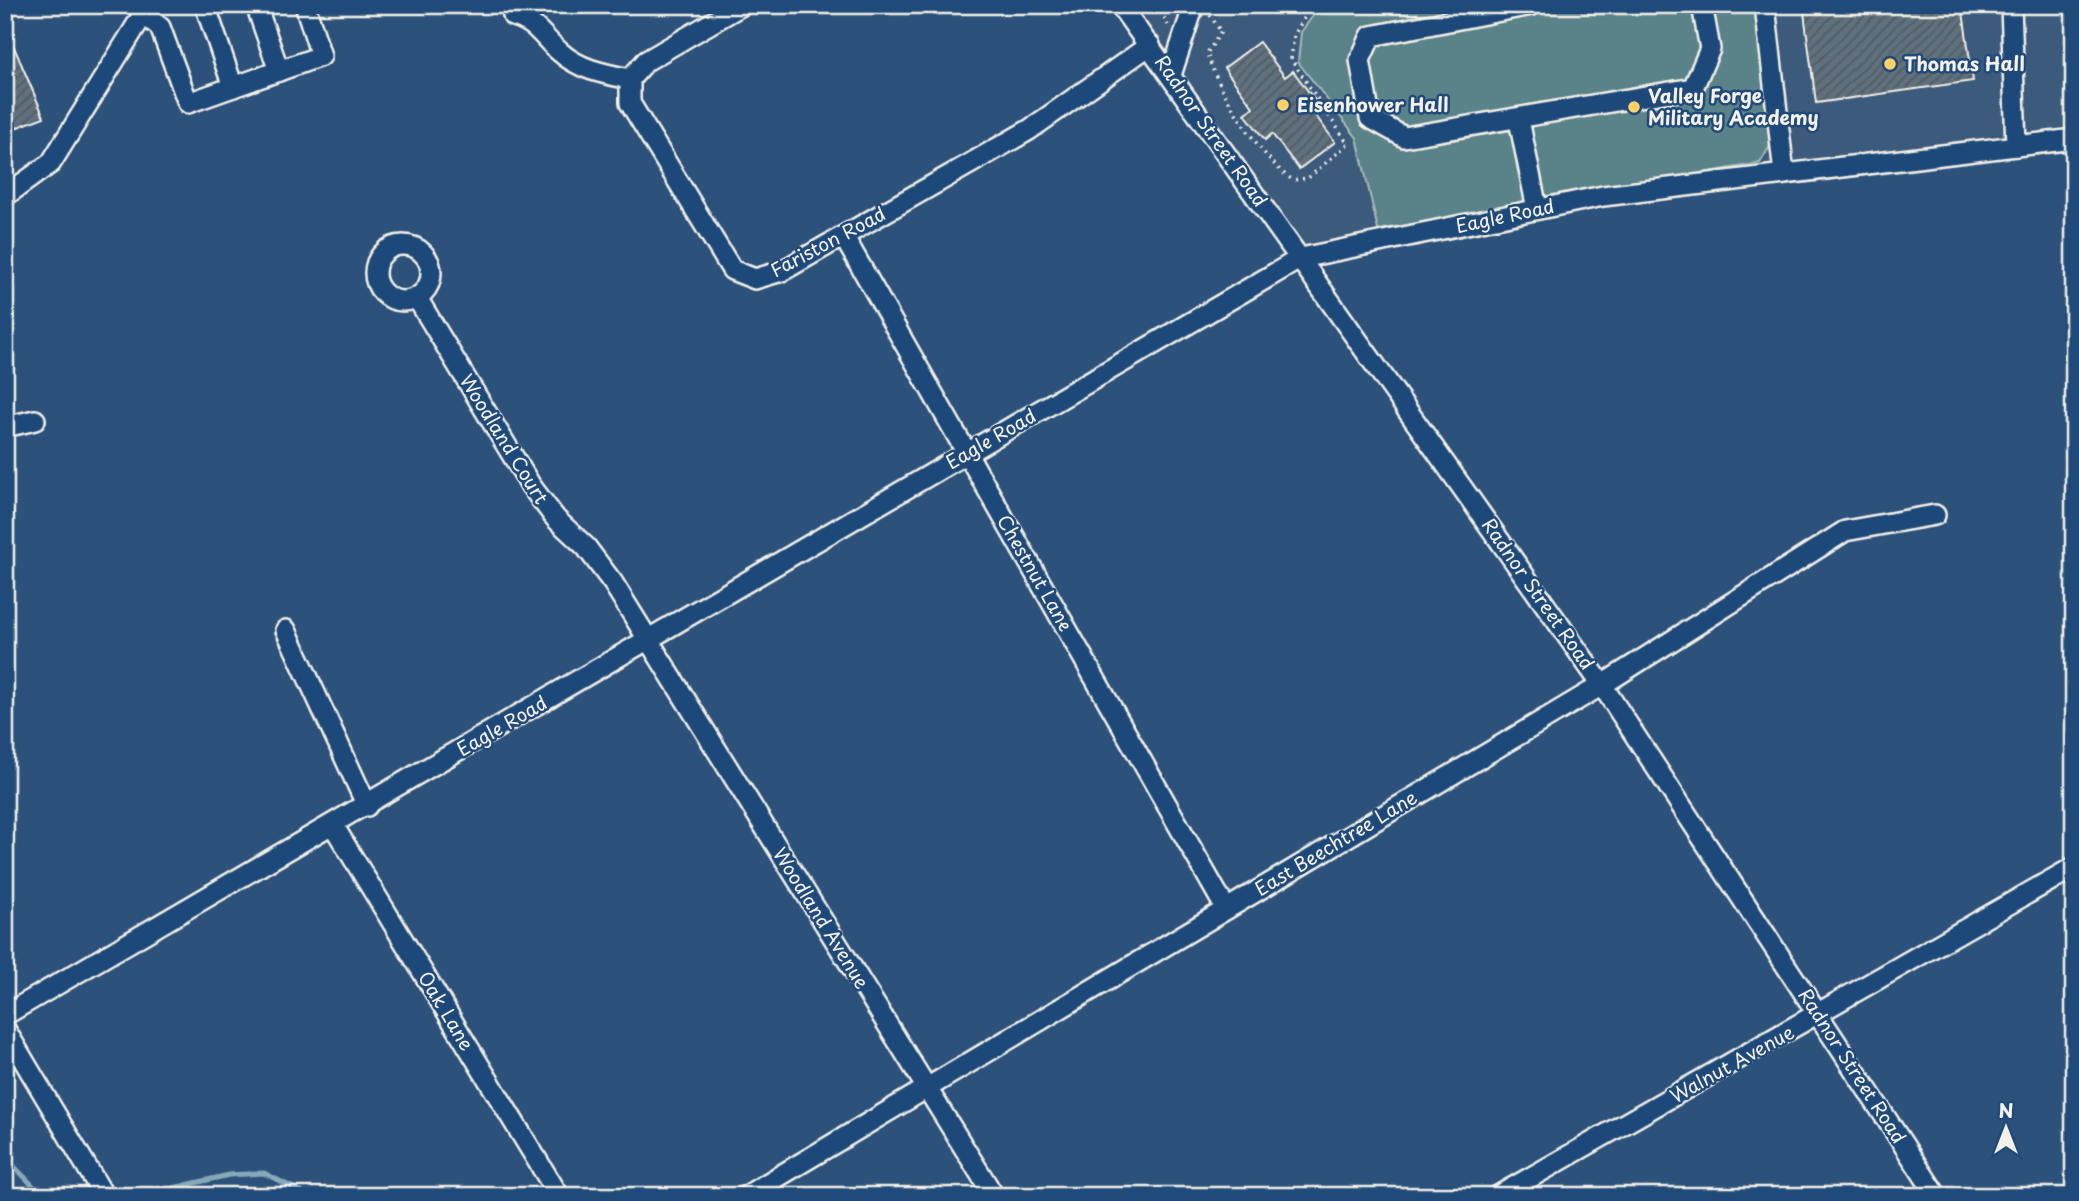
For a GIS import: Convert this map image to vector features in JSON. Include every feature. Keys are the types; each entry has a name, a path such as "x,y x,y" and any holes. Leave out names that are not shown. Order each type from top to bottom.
{"street":[{"path":"205,5 233,87"},
{"path":"256,5 279,71"},
{"path":"5,196 51,163 147,10 160,27 188,103 321,56 305,5"},
{"path":"513,16 528,20 541,30 559,51 579,66 630,79 646,61 742,5"},
{"name":"Radnor Street Road","path":"1120,5 1602,685 1937,1196"},
{"path":"1171,75 1194,5"},
{"path":"1532,5 1371,36 1360,60 1370,118 1404,136 1520,120 1693,88 1710,49 1702,5"},
{"path":"1765,5 1784,174"},
{"path":"2011,5 2016,146"},
{"name":"Fariston Road","path":"630,79 630,103 732,270 755,279 782,271 1029,130 1150,45"},
{"path":"1520,120 1537,209"},
{"name":"Eagle Road","path":"5,1015 367,806 1301,258 1603,196 2074,139"},
{"name":"Chestnut Lane","path":"844,237 1226,908"},
{"name":"Woodland Court","path":"417,298 531,486 556,519 586,547 613,583 648,641"},
{"path":"5,427 35,420"},
{"name":"East Beechtree Lane","path":"746,1196 1602,685 1845,531 1935,515"},
{"path":"285,630 367,806"},
{"name":"Woodland Avenue","path":"648,641 993,1196"},
{"name":"Oak Lane","path":"333,825 559,1196"},
{"name":"Walnut Avenue","path":"1497,1196 1819,1015 2074,867"},
{"path":"5,1029 104,1196"}],"path":[{"path":"1204,5 1221,32 1207,53 1213,77 1269,160 1293,180 1308,178 1348,144 1291,59 1294,35 1312,5"}],"shaded area":[{"name":"Valley Forge Military Academy","path":"1120,5 2074,5 2074,139 1784,174 1301,258"}],"green space":[{"path":"1321,5 1756,5 1774,139 1760,163 1378,230 1357,138 1298,62 1301,32"}],"building":[{"name":"Thomas Hall","path":"1803,5 1962,5 1973,81 1816,103"},
{"path":"5,26 44,117 5,132"},
{"name":"Eisenhower Hall","path":"1259,42 1285,77 1293,71 1317,103 1310,108 1335,142 1299,169 1272,134 1265,140 1245,114 1253,107 1224,68"}],"waterway":[{"path":"5,1157 43,1196"},
{"path":"139,1196 229,1175 264,1173 309,1196"}],"place":[{"name":"Thomas Hall","path":"1890,64"},
{"name":"Eisenhower Hall","path":"1283,105"},
{"name":"Valley Forge Military Academy","path":"1634,107"}]}
